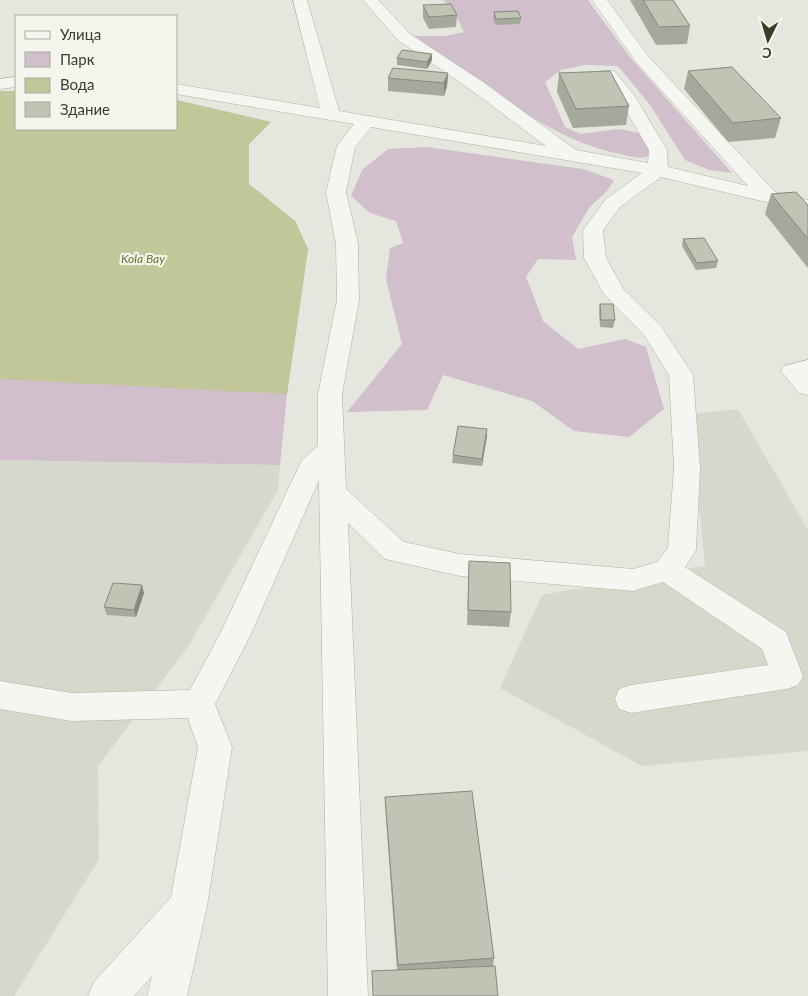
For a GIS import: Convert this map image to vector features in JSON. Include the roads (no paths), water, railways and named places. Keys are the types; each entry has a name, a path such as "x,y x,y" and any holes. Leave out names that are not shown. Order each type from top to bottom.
{"street":[{"path":"300,0 331,115"},
{"path":"370,0 404,37 477,86 572,156"},
{"path":"599,0 642,59 767,195"},
{"path":"608,75 625,95 658,150 658,170"},
{"path":"0,84 15,82"},
{"path":"178,88 366,122 658,170 808,206"},
{"path":"348,996 330,394 348,300 347,244 336,192 346,146 366,122"},
{"path":"333,492 395,551 460,565 633,580 667,570 682,550 687,468 681,375 653,331 615,294 595,258 593,230 613,203 658,170"},
{"path":"808,368 793,371 808,387"},
{"path":"166,996 188,906 215,747 199,704 235,636 312,466 332,449"},
{"path":"631,699 787,676 775,641 667,570"},
{"path":"0,695 72,707 199,704"},
{"path":"108,996 188,906"}],"water":[{"name":"Kola Bay","path":"0,91 15,91 15,130 178,130 178,100 271,122 249,144 249,184 295,221 308,249 287,394 0,379"}]}
